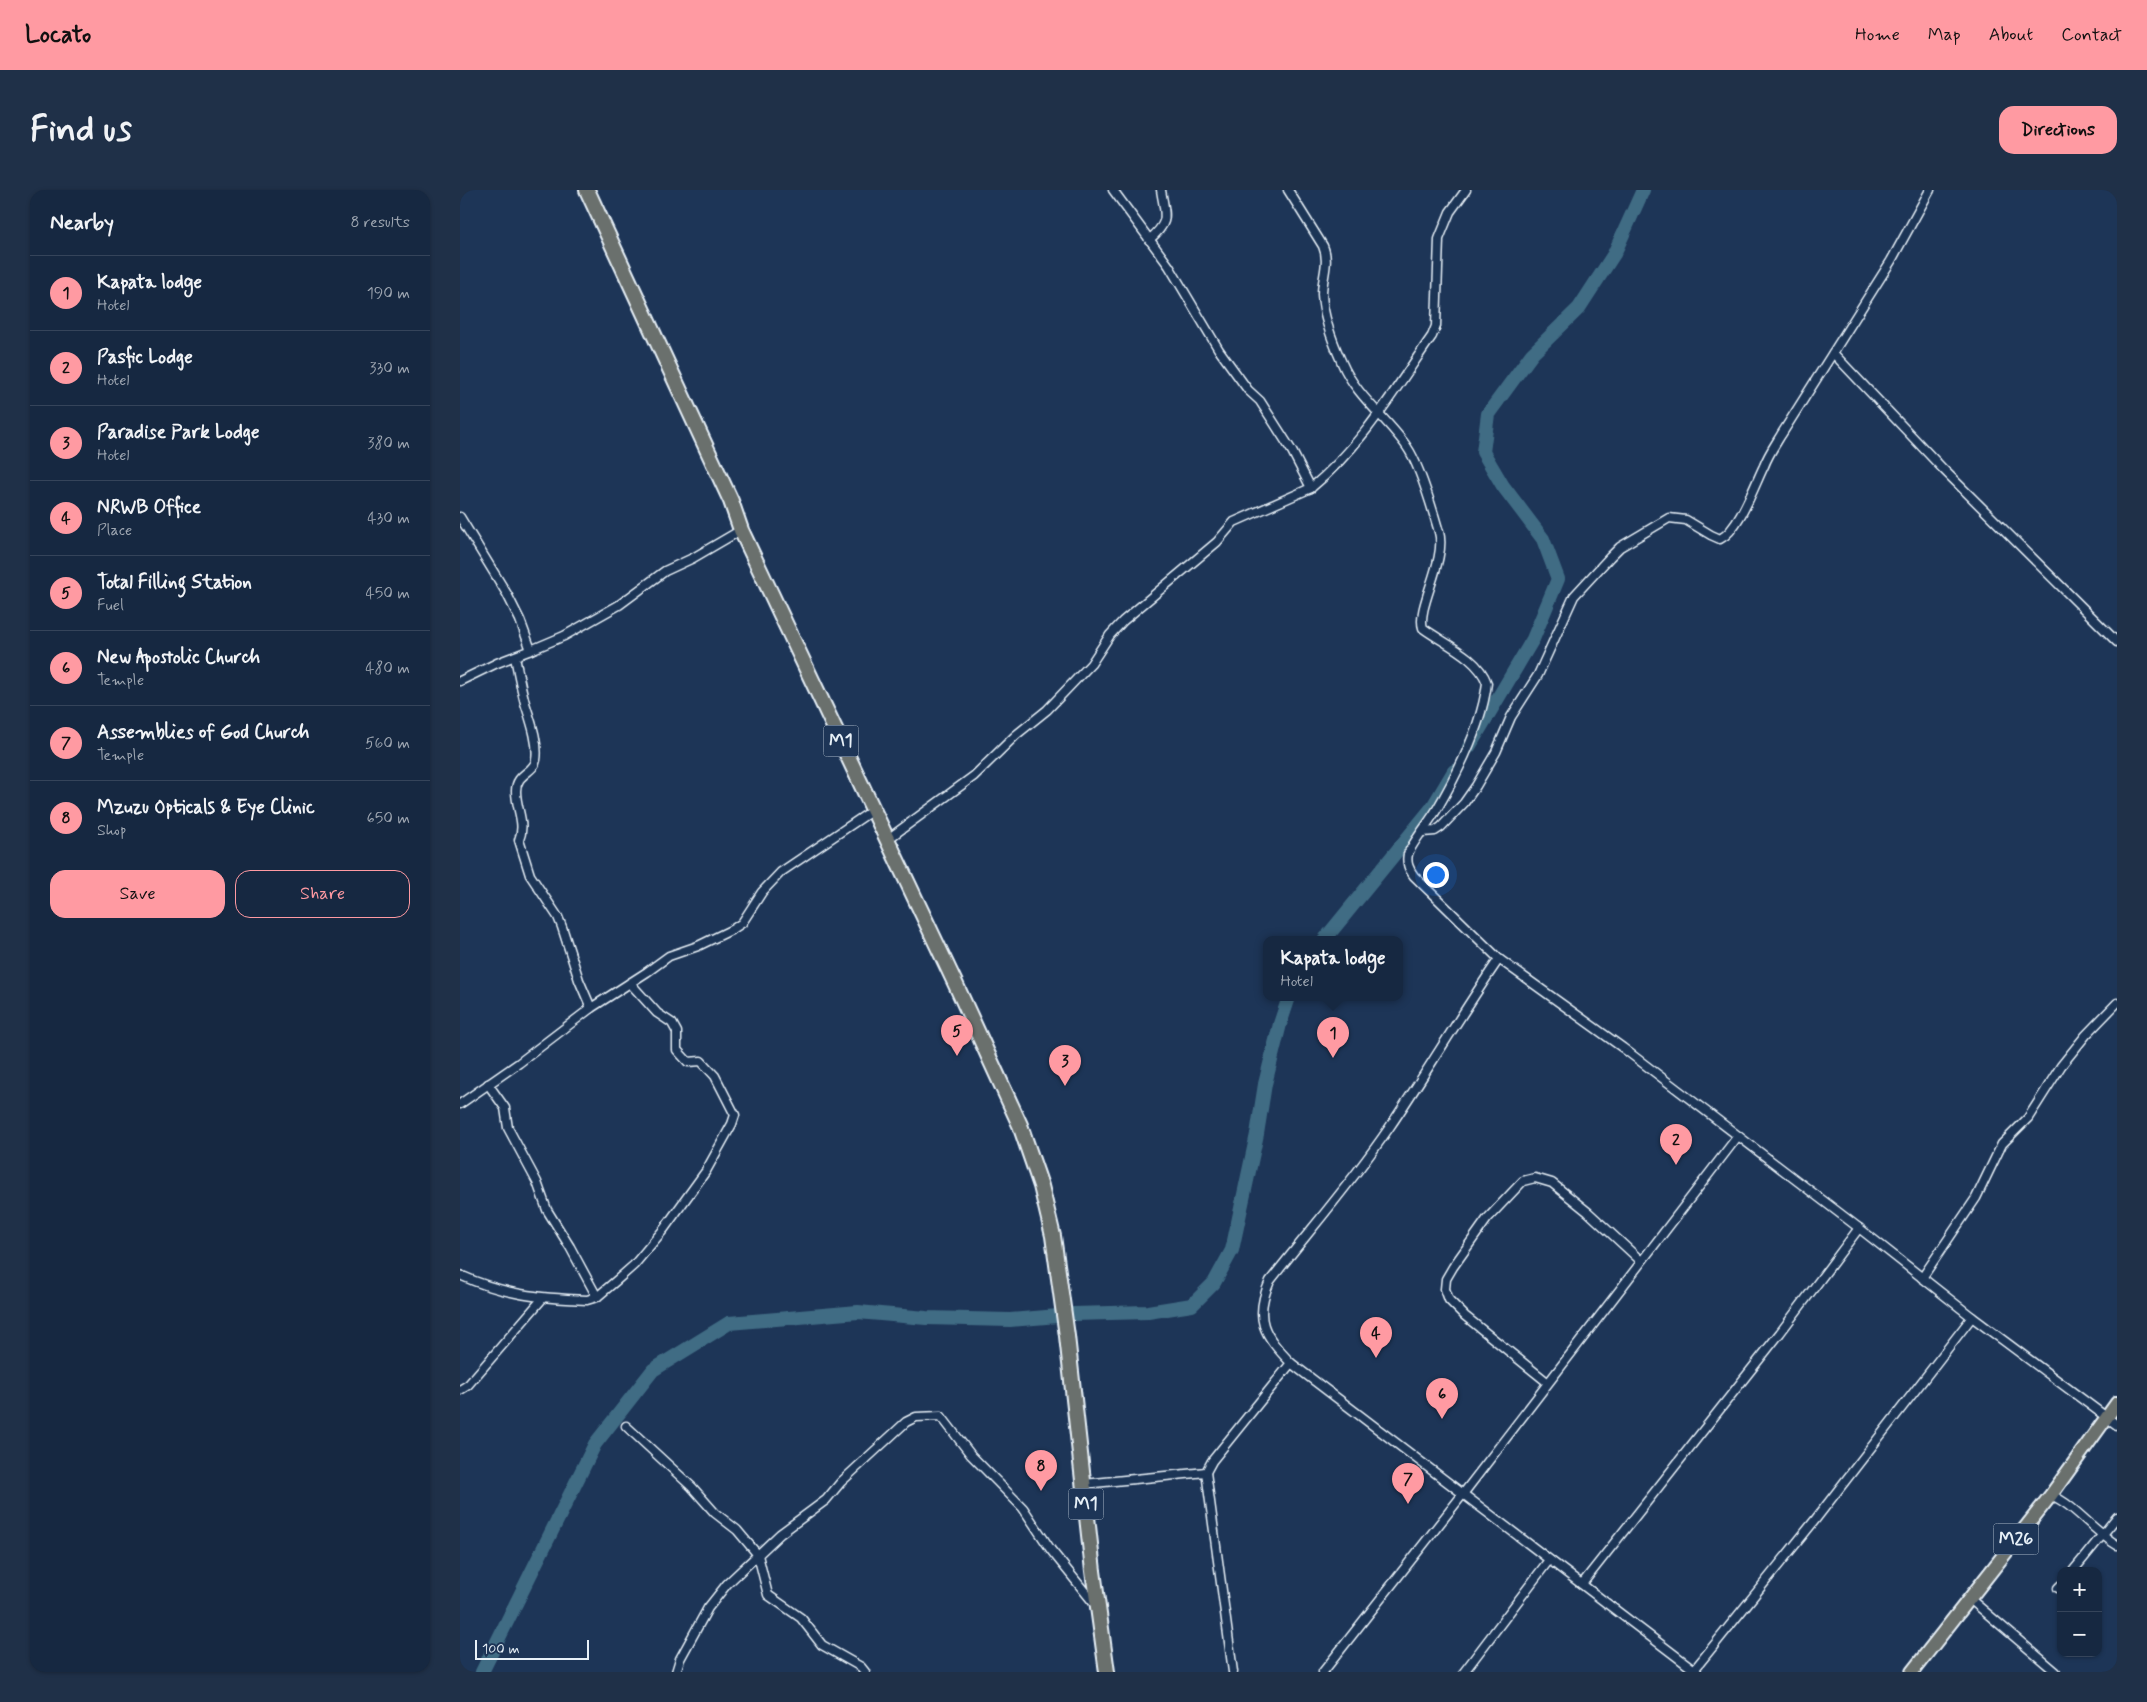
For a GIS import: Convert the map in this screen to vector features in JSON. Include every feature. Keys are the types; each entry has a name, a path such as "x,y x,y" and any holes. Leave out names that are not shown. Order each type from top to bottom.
{"highway":[{"name":"M1","path":"589,190 730,501 741,530 888,839 1020,1125 1041,1186 1051,1227 1063,1303 1107,1672"}],"main road":[{"name":"M26","path":"1912,1672 2051,1495 2117,1403"}],"street":[{"path":"1113,190 1169,266 1219,350 1248,390 1260,401 1292,451 1311,488"},
{"path":"1149,240 1165,222 1161,190"},
{"path":"1288,190 1324,246 1326,253 1322,294 1341,362 1356,389 1380,413 1411,455 1440,535 1437,563 1421,622 1423,628 1473,663 1487,683 1475,728 1455,776 1423,832 1409,852 1407,860 1414,876 1499,959 1623,1048 1859,1228 1972,1318 2117,1425"},
{"path":"888,839 966,783 1016,735 1037,719 1091,664 1123,621 1218,542 1228,527 1242,518 1311,488 1345,456 1380,413 1432,336 1436,326 1439,239 1450,212 1466,190"},
{"path":"1423,832 1435,831 1464,803 1484,774 1511,717 1538,675 1579,590 1620,547 1670,518 1686,520 1710,536 1720,539 1723,537 1748,502 1764,464 1891,261 1930,190"},
{"path":"1832,354 2117,642"},
{"path":"460,518 500,581 520,620 531,650"},
{"path":"460,681 497,663 564,636 619,605 665,571 693,558 741,530"},
{"path":"515,657 533,727 536,759 534,765 522,774 517,782 516,792 523,830 519,840 530,875 560,922 590,1008"},
{"path":"460,1104 519,1063 590,1008 669,956 698,946 733,929 742,922 762,892 782,872 874,810"},
{"path":"1499,959 1461,1013 1428,1070 1388,1130 1270,1281 1262,1298 1261,1312 1263,1324 1280,1352 1291,1364 1549,1560 1696,1671 1972,1318"},
{"path":"460,1276 522,1296 587,1300 597,1297 634,1265 675,1215 706,1172 735,1119 734,1114 715,1076 701,1062 688,1062 676,1050 677,1032 672,1023 657,1013 630,983"},
{"path":"1922,1278 1976,1198 2002,1144 2028,1118 2061,1066 2086,1035 2117,1003"},
{"path":"488,1084 504,1108 508,1128 537,1182 547,1210 597,1297"},
{"path":"1322,1672 1463,1494 1547,1382 1738,1136"},
{"path":"1547,1382 1465,1316 1449,1300 1444,1289 1446,1279 1453,1267 1487,1219 1523,1181 1535,1178 1552,1183 1588,1212 1642,1261"},
{"path":"1582,1584 1780,1332 1859,1228"},
{"path":"460,1390 468,1385 543,1298"},
{"path":"1233,1672 1206,1472 1212,1461 1291,1364"},
{"path":"676,1672 680,1659 708,1608 727,1584 780,1534 826,1500 841,1482 906,1422 916,1417 938,1415 950,1427 971,1455 1023,1508 1052,1550 1098,1609"},
{"path":"626,1426 692,1487 715,1513 738,1530 758,1555 768,1595 801,1618 822,1645 860,1667 865,1672"},
{"path":"1084,1484 1206,1472"},
{"path":"2051,1495 2063,1502 2102,1536 2117,1545"},
{"path":"2076,1567 2117,1517"},
{"path":"1464,1672 1549,1560"},
{"path":"1970,1599 2056,1672"}],"waterway":[{"path":"1469,747 1533,639 1558,579 1543,539 1503,486 1483,452 1488,414 1532,354 1579,308 1614,254 1643,190"},
{"path":"1327,936 1432,808 1454,771"},
{"path":"1073,1314 1148,1312 1192,1305 1214,1283 1232,1250 1257,1134 1265,1084 1288,1001"},
{"path":"482,1672 595,1444 653,1370 729,1323 858,1312 926,1318 1010,1320 1058,1316"}],"place":[{"name":"Total Filling Station","path":"957,1056"},
{"name":"Kapata lodge","path":"1333,1058"},
{"name":"Paradise Park Lodge","path":"1065,1086"},
{"name":"Pasfic Lodge","path":"1676,1165"},
{"name":"NRWB Office","path":"1376,1358"},
{"name":"New Apostolic Church","path":"1442,1419"},
{"name":"Mzuzu Opticals & Eye Clinic","path":"1041,1491"},
{"name":"Assemblies of God Church","path":"1408,1504"}]}
